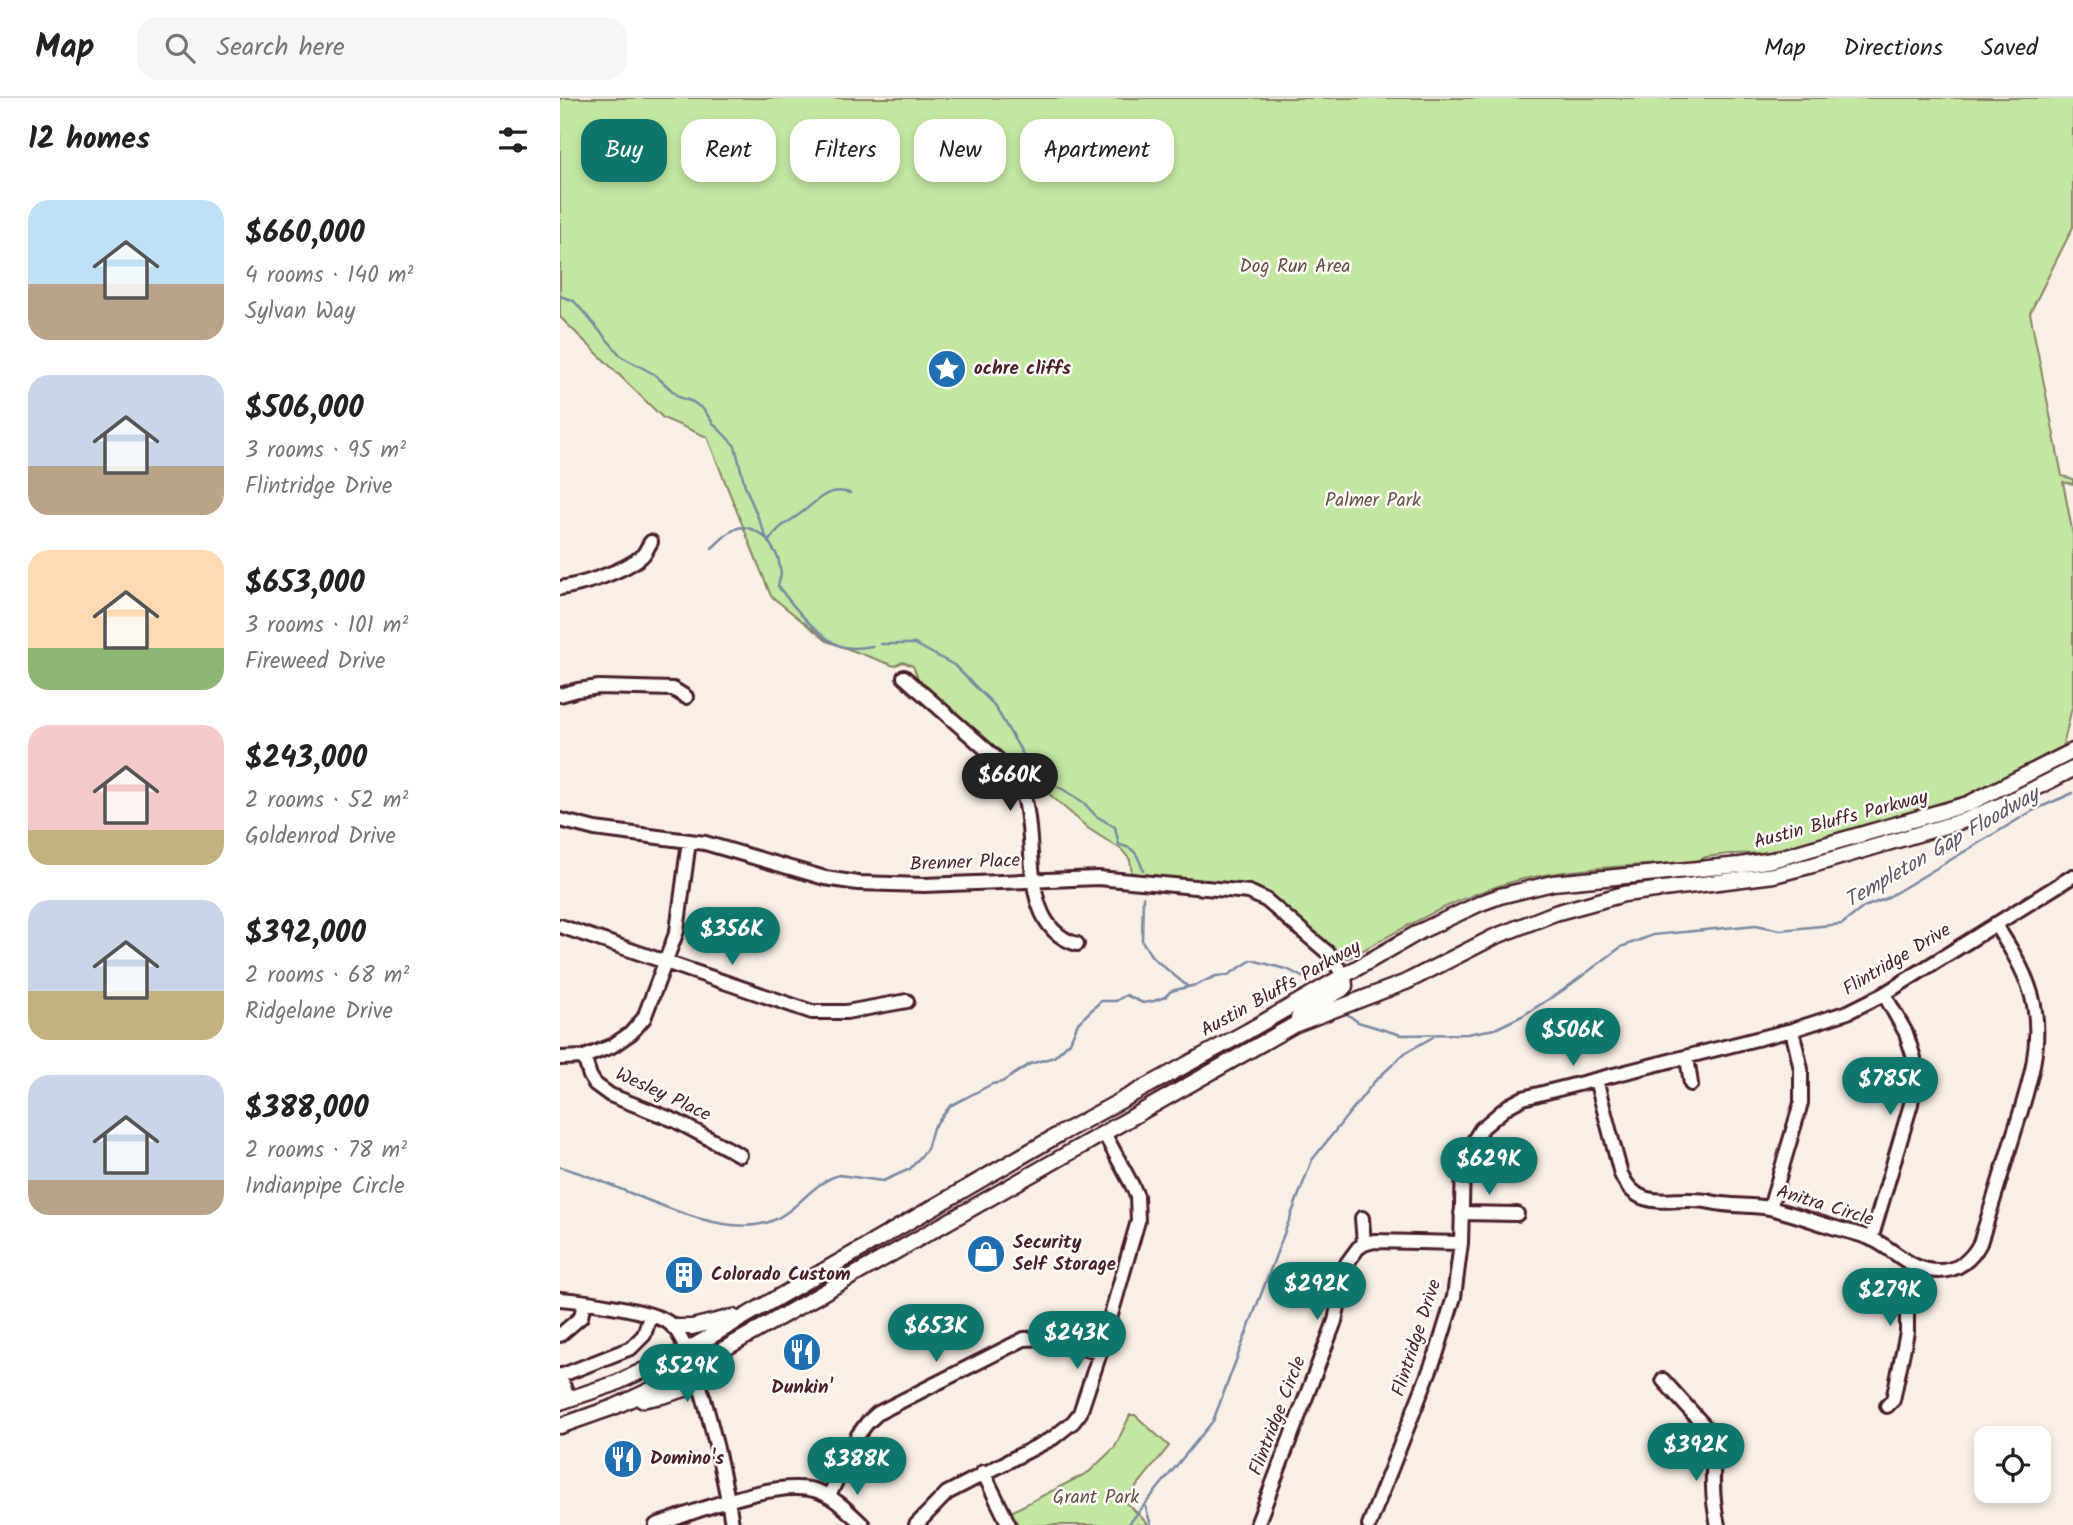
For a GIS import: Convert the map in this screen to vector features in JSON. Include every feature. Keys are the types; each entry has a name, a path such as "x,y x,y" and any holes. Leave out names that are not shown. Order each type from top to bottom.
{"main road":[{"name":"Austin Bluffs Parkway","path":"564,1400 614,1384 687,1350 1058,1135 1421,931 1500,896 1580,879 1740,866 1772,860 1968,804 2073,751"},
{"name":"Austin Bluffs Parkway","path":"560,1426 630,1400 692,1367 1294,1025 1405,982 1494,937 1555,913 1624,894 1774,875 1814,865 1969,819 2073,769"},
{"path":"1294,1025 1301,1013 1341,990 1345,986 1344,976"},
{"path":"674,1327 703,1325 754,1311"},
{"path":"630,1400 662,1396 698,1385"}],"street":[{"path":"560,588 610,573 643,555 651,542"},
{"path":"904,677 1004,765 1016,780 1026,808 1036,901 1042,915 1063,940 1077,944"},
{"path":"560,695 599,687 673,689 686,697"},
{"name":"Brenner Place","path":"560,820 595,829 720,847 825,878 858,883 925,885 1098,878 1249,892 1266,900 1328,953 1344,976"},
{"path":"560,1058 584,1057 612,1046 638,1026 647,1011 680,922 690,841"},
{"name":"Flintridge Drive","path":"1370,1525 1446,1326 1454,1297 1461,1243 1463,1165 1475,1138 1492,1118 1524,1098 1834,1018 1884,994 2073,876"},
{"name":"Anitra Circle","path":"1596,1080 1621,1174 1633,1192 1655,1202 1698,1199 1728,1206 1770,1208 1871,1239 1901,1260 1918,1267 1937,1271 1954,1269 1975,1252 1990,1213 2035,1061 2037,1033 2030,990 2019,964 1995,924"},
{"path":"560,926 812,1012 846,1012 907,1001"},
{"path":"1871,1239 1911,1104 1916,1073 1906,1033 1884,994"},
{"path":"1770,1208 1801,1103 1801,1069 1792,1030"},
{"name":"Wesley Place","path":"584,1057 595,1084 610,1095 676,1121 740,1155"},
{"path":"1687,1057 1690,1084"},
{"path":"916,1525 947,1493 1053,1438 1073,1422 1084,1404 1138,1221 1137,1196 1104,1133"},
{"path":"1461,1213 1517,1214"},
{"path":"1362,1217 1364,1244 1374,1241 1461,1243"},
{"name":"Flintridge Circle","path":"1257,1525 1335,1321 1347,1263 1352,1254 1364,1244"},
{"path":"1887,1406 1893,1400 1907,1332 1907,1304 1918,1267"},
{"path":"560,1299 650,1316 666,1321 674,1327 687,1350 716,1446 732,1525"},
{"path":"560,1335 581,1317 584,1302"},
{"path":"564,1400 560,1376 636,1345 644,1335 650,1316"},
{"path":"829,1496 858,1435 867,1423 891,1405 1024,1339 1048,1338 1100,1353"},
{"path":"1662,1380 1716,1439 1712,1479 1718,1525"},
{"path":"983,1472 1009,1525"},
{"path":"656,1525 728,1501 795,1488 817,1490 829,1496 863,1525"}],"green space":[{"name":"Palmer Park","path":"560,98 2073,98 2073,227 2030,313 2062,476 2073,479 2073,484 2063,482 2073,535 2073,703 2063,746 1984,788 1951,802 1769,853 1729,854 1706,857 1695,862 1561,872 1497,886 1432,913 1349,958 1343,957 1279,902 1257,887 1132,873 1130,860 1122,850 1089,829 1040,786 1030,793 1016,767 919,681 913,666 903,662 894,666 827,641 771,596 707,437 663,418 560,317"},
{"name":"Grant Park","path":"1130,1415 1135,1415 1169,1446 1125,1501 1149,1525 1012,1525 1007,1514 1089,1472 1115,1447"}],"waterway":[{"path":"560,296 574,301 622,357 654,374 679,397 704,410 735,446 745,486 767,539 778,557 781,574 778,586 797,609 819,632 838,645 853,648 873,646"},
{"path":"768,542 781,527 821,497 841,491 850,493"},
{"path":"712,548 732,531 744,527 767,539"},
{"name":"Templeton Gap Floodway","path":"881,644 915,644 954,665 994,705 1034,773 1069,793 1084,803 1096,816 1115,827 1119,845 1135,853 1143,870"},
{"name":"Templeton Gap Floodway","path":"1347,1014 1358,1022 1401,1035 1467,1034 1495,1029 1562,991 1621,947 1653,935 1756,925 1780,930 1842,924 1864,907 1885,899 2034,810 2073,793"},
{"name":"Templeton Gap Floodway","path":"1143,897 1142,941 1152,957 1187,986"},
{"name":"Templeton Gap Floodway","path":"560,1167 693,1217 746,1226 769,1222 779,1218 820,1184 839,1175 883,1181 910,1169 927,1149 933,1128 950,1106 992,1084 1002,1082 1030,1064 1054,1057 1070,1042 1078,1023 1101,1001 1116,1001 1126,995 1143,1003 1154,1001 1165,997 1171,991 1196,985 1216,976 1228,975 1252,960 1289,970 1304,978"},
{"name":"Templeton Gap Floodway","path":"1128,1525 1213,1421 1312,1160 1374,1082 1405,1053 1433,1037"},
{"path":"1145,1505 1151,1525"}],"place":[{"name":"ochre cliffs","path":"947,369"},
{"name":"Security Self Storage","path":"986,1254"},
{"name":"Colorado Custom","path":"684,1275"},
{"name":"Dunkin'","path":"802,1352"},
{"name":"Domino's","path":"623,1459"}],"park label":[{"name":"Dog Run Area","path":"1295,267"}]}
